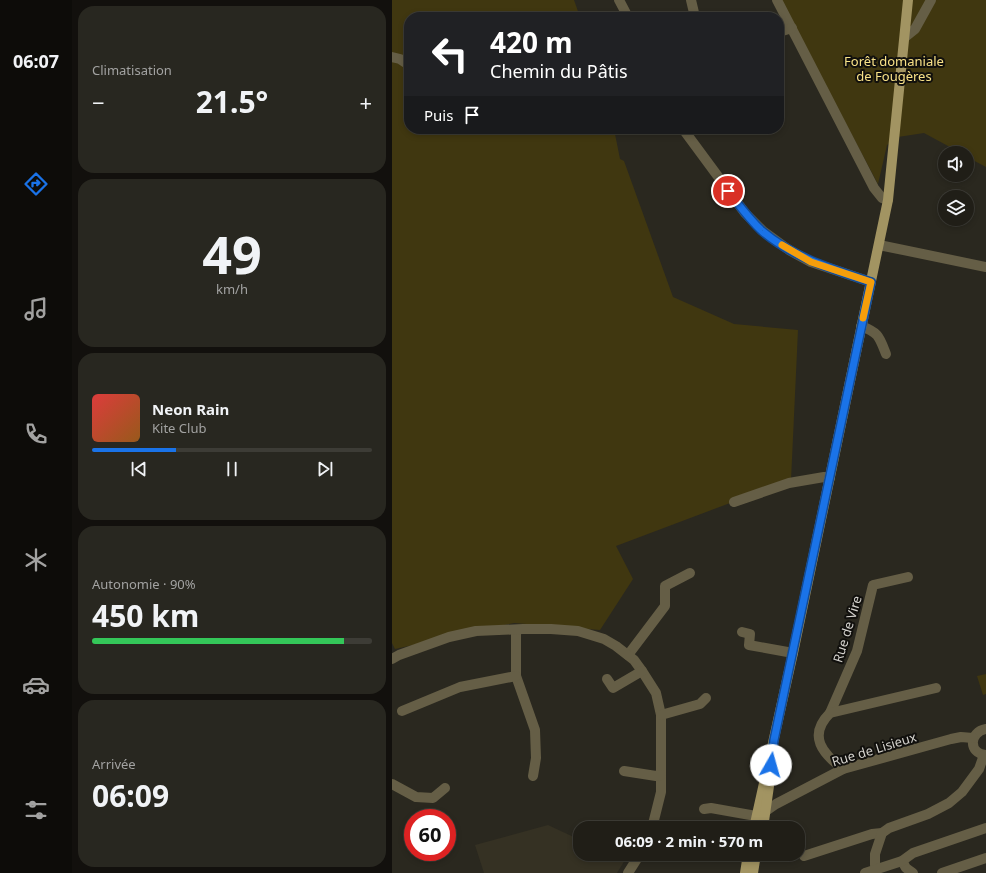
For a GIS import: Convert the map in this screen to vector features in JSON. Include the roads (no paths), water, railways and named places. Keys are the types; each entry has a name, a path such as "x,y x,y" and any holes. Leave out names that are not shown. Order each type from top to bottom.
{"main road":[{"path":"758,821 761,814 774,740 888,200 908,0"},
{"path":"761,814 762,821"},
{"path":"745,873 747,861"},
{"path":"753,873 755,861"}],"street":[{"path":"618,0 625,12"},
{"path":"691,0 694,12"},
{"path":"776,0 783,12"},
{"path":"905,37 915,29 932,0"},
{"path":"784,14 874,188 882,198 888,200"},
{"path":"784,30 792,28"},
{"path":"392,57 404,62"},
{"path":"687,134 745,213 762,231 789,250 811,262 871,282"},
{"path":"879,245 986,267"},
{"path":"861,326 874,331 877,334 886,354"},
{"path":"734,502 789,484 824,477 830,478"},
{"path":"628,655 665,606 665,586 690,573"},
{"name":"Rue de Vire","path":"830,713 857,651 873,586 908,577"},
{"path":"392,659 398,655 449,637 476,632 550,629 578,632 604,639 634,660 656,694 661,715 661,792 654,821"},
{"path":"516,630 516,676 536,730 536,758 533,776"},
{"path":"742,632 750,634 749,645 793,653"},
{"path":"607,679 613,688 642,671"},
{"path":"402,711 460,687 516,676"},
{"path":"843,769 823,752 818,739 820,729 825,718 830,713 936,688"},
{"path":"661,715 700,704 706,698"},
{"path":"805,856 872,834 882,833 889,828 928,814 949,803 962,792 979,769 985,755 976,751 973,738 976,733 986,729"},
{"name":"Rue de Lisieux","path":"761,814 776,804 843,769 951,739 961,737 973,738"},
{"path":"624,771 661,776"},
{"path":"392,784 416,797 434,798 445,788"},
{"path":"704,809 711,808 761,814"},
{"path":"865,873 902,861 913,853 986,828"},
{"path":"876,869 875,854 882,833"},
{"path":"942,873 986,858"},
{"path":"628,873 636,861"},
{"path":"902,861 906,868 913,873"}],"park label":[{"name":"Forêt domaniale de Fougères","path":"894,68"}]}
